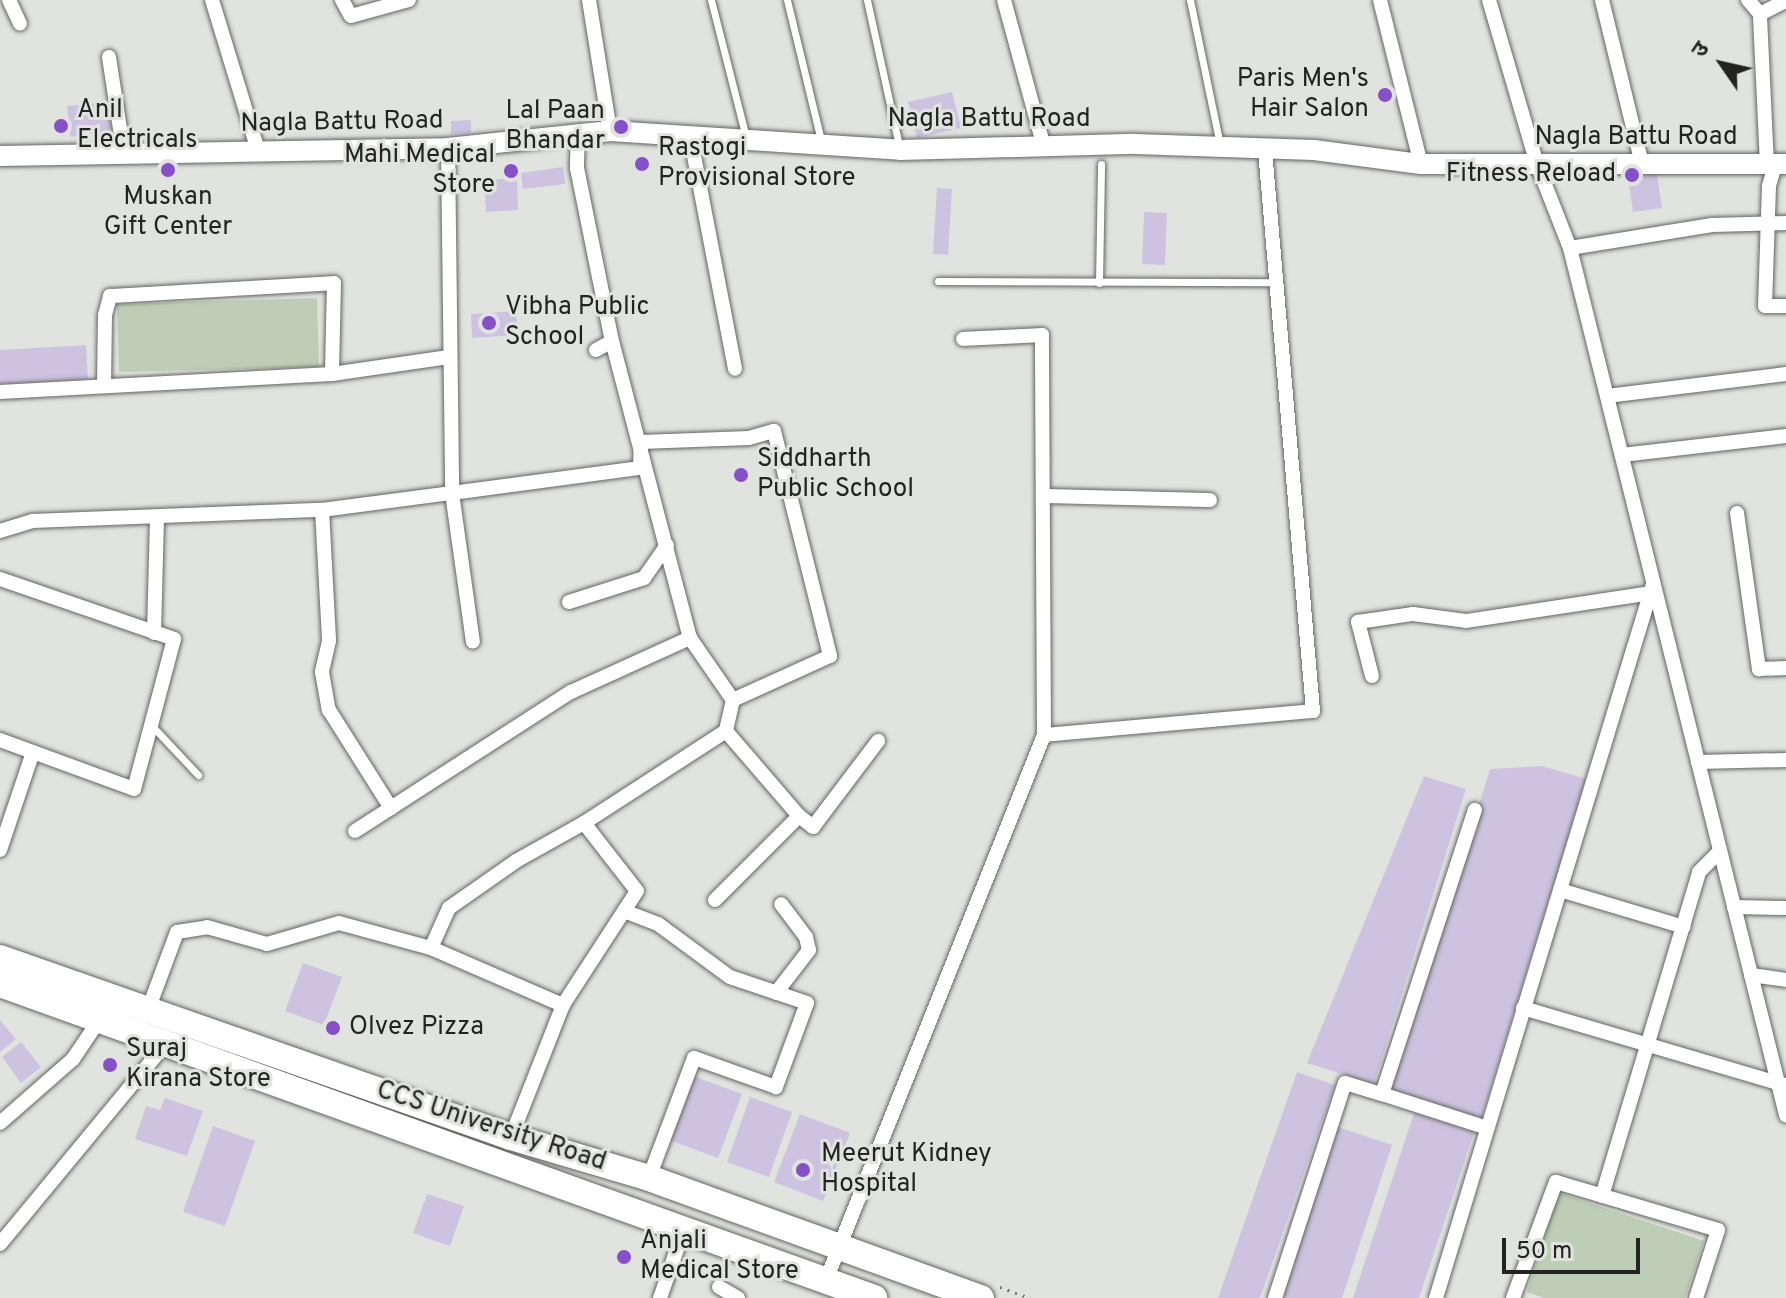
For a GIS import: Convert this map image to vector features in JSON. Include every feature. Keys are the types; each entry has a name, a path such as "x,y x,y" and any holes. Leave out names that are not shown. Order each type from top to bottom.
{"highway":[{"name":"CCS University Road","path":"0,958 511,1137 649,1178 981,1298"},
{"name":"CCS University Road","path":"0,984 167,1042 683,1232 874,1298"}],"street":[{"path":"9,0 20,24"},
{"path":"212,0 258,150"},
{"path":"342,0 351,16 409,0"},
{"path":"589,0 610,131"},
{"path":"1004,0 1044,147"},
{"path":"1380,0 1421,164"},
{"path":"1489,0 1537,164 1570,248 1652,589 1782,1085 1786,1115"},
{"path":"1602,0 1642,164"},
{"path":"1748,0 1760,14 1776,165 1767,223 1765,306 1786,306"},
{"path":"1760,14 1786,1"},
{"path":"109,57 124,155"},
{"name":"Nagla Battu Road","path":"0,156 448,148 610,131 821,141 900,150 1220,147 1314,150 1421,164 1776,165"},
{"path":"431,948 449,908 516,861 584,823 726,731 733,700 690,638 612,341 577,168 578,134"},
{"path":"690,135 735,369"},
{"path":"448,148 452,493 473,642"},
{"path":"1044,735 1313,711 1265,150"},
{"path":"1570,248 1712,225 1786,223"},
{"path":"104,385 105,315 110,296 334,283 332,374"},
{"path":"826,1280 1044,735 1042,335 963,339"},
{"path":"596,350 612,341"},
{"path":"0,392 332,374 449,357"},
{"path":"1607,396 1786,374"},
{"path":"641,442 749,438 774,431 830,656 733,700"},
{"path":"1622,455 1786,436"},
{"path":"0,531 32,521 157,519 322,510 640,468 641,442"},
{"path":"1043,496 1210,500"},
{"path":"322,510 329,641 322,672 329,710 391,808"},
{"path":"1737,513 1759,669 1786,668"},
{"path":"154,633 157,519"},
{"path":"569,602 644,578 667,545"},
{"path":"0,579 174,639 134,789 0,740"},
{"path":"1372,676 1358,622 1413,614 1466,621 1652,589"},
{"path":"1436,1298 1652,589"},
{"path":"355,831 571,692 690,638"},
{"path":"726,731 799,816 813,827 878,741"},
{"path":"0,850 33,752"},
{"path":"1698,762 1786,760"},
{"path":"1382,1094 1475,810"},
{"path":"715,900 799,816"},
{"path":"511,1137 563,1005 637,891 584,823"},
{"path":"1602,1196 1699,872 1720,851"},
{"path":"1560,890 1684,927"},
{"path":"776,993 809,950 806,937 781,904"},
{"path":"1734,907 1786,908"},
{"path":"624,911 658,924 730,977 807,1003 776,1087 694,1058 649,1178"},
{"path":"148,1010 177,932 207,927 267,944 339,923 431,948 563,1005"},
{"path":"1751,975 1786,980"},
{"path":"1523,1008 1782,1085"},
{"path":"0,1123 73,1059 100,1019"},
{"path":"0,1244 167,1042"},
{"path":"1275,1298 1345,1083 1487,1128"},
{"path":"1513,1298 1556,1182 1718,1230 1696,1298"},
{"path":"660,1298 683,1232"},
{"path":"719,1287 738,1298"}],"lane":[{"path":"711,0 747,139"},
{"path":"787,0 821,141"},
{"path":"867,0 900,150"},
{"path":"1190,0 1220,147"},
{"path":"1099,283 1101,164"},
{"path":"938,281 1275,282"},
{"path":"153,727 198,775"}],"green space":[{"path":"317,298 319,367 119,372 117,304"},
{"path":"1559,1193 1704,1241 1685,1298 1544,1298 1527,1292"}],"building":[{"path":"952,92 961,128 917,138 908,102"},
{"path":"108,102 111,132 70,137 67,106"},
{"path":"471,120 471,133 451,134 451,121"},
{"path":"563,167 565,184 523,189 521,173"},
{"path":"1656,167 1662,208 1633,212 1627,170"},
{"path":"517,178 518,210 486,212 484,180"},
{"path":"937,188 952,189 948,255 933,254"},
{"path":"1144,212 1167,213 1165,265 1142,264"},
{"path":"516,311 518,335 472,338 471,314"},
{"path":"86,345 88,379 0,384 0,350"},
{"path":"1542,766 1586,779 1480,1122 1389,1094 1490,769"},
{"path":"1424,776 1466,789 1374,1084 1307,1063"},
{"path":"303,963 342,977 324,1025 285,1011"},
{"path":"0,1020 16,1039 0,1052"},
{"path":"21,1042 41,1067 21,1083 2,1057"},
{"path":"1297,1072 1335,1085 1260,1298 1218,1298"},
{"path":"693,1076 742,1094 718,1158 669,1140"},
{"path":"750,1097 792,1112 769,1177 727,1162"},
{"path":"165,1098 203,1111 187,1156 135,1139 146,1106 160,1110"},
{"path":"1414,1113 1474,1132 1454,1193 1419,1298 1353,1298"},
{"path":"800,1114 850,1133 823,1201 774,1182"},
{"path":"213,1126 255,1141 225,1226 183,1212"},
{"path":"1338,1127 1392,1145 1342,1298 1288,1298 1282,1296"},
{"path":"427,1194 464,1206 450,1246 413,1233"}],"place":[{"name":"Paris Men's Hair Salon","path":"1385,95"},
{"name":"Anil Electricals","path":"61,126"},
{"name":"Lal Paan Bhandar","path":"621,127"},
{"name":"Rastogi Provisional Store","path":"642,164"},
{"name":"Muskan Gift Center","path":"168,170"},
{"name":"Mahi Medical Store","path":"511,171"},
{"name":"Fitness Reload","path":"1632,175"},
{"name":"Vibha Public School","path":"489,323"},
{"name":"Siddharth Public School","path":"741,475"},
{"name":"Olvez Pizza","path":"333,1028"},
{"name":"Suraj Kirana Store","path":"110,1065"},
{"name":"Meerut Kidney Hospital","path":"803,1170"},
{"name":"Anjali Medical Store","path":"624,1257"}]}
